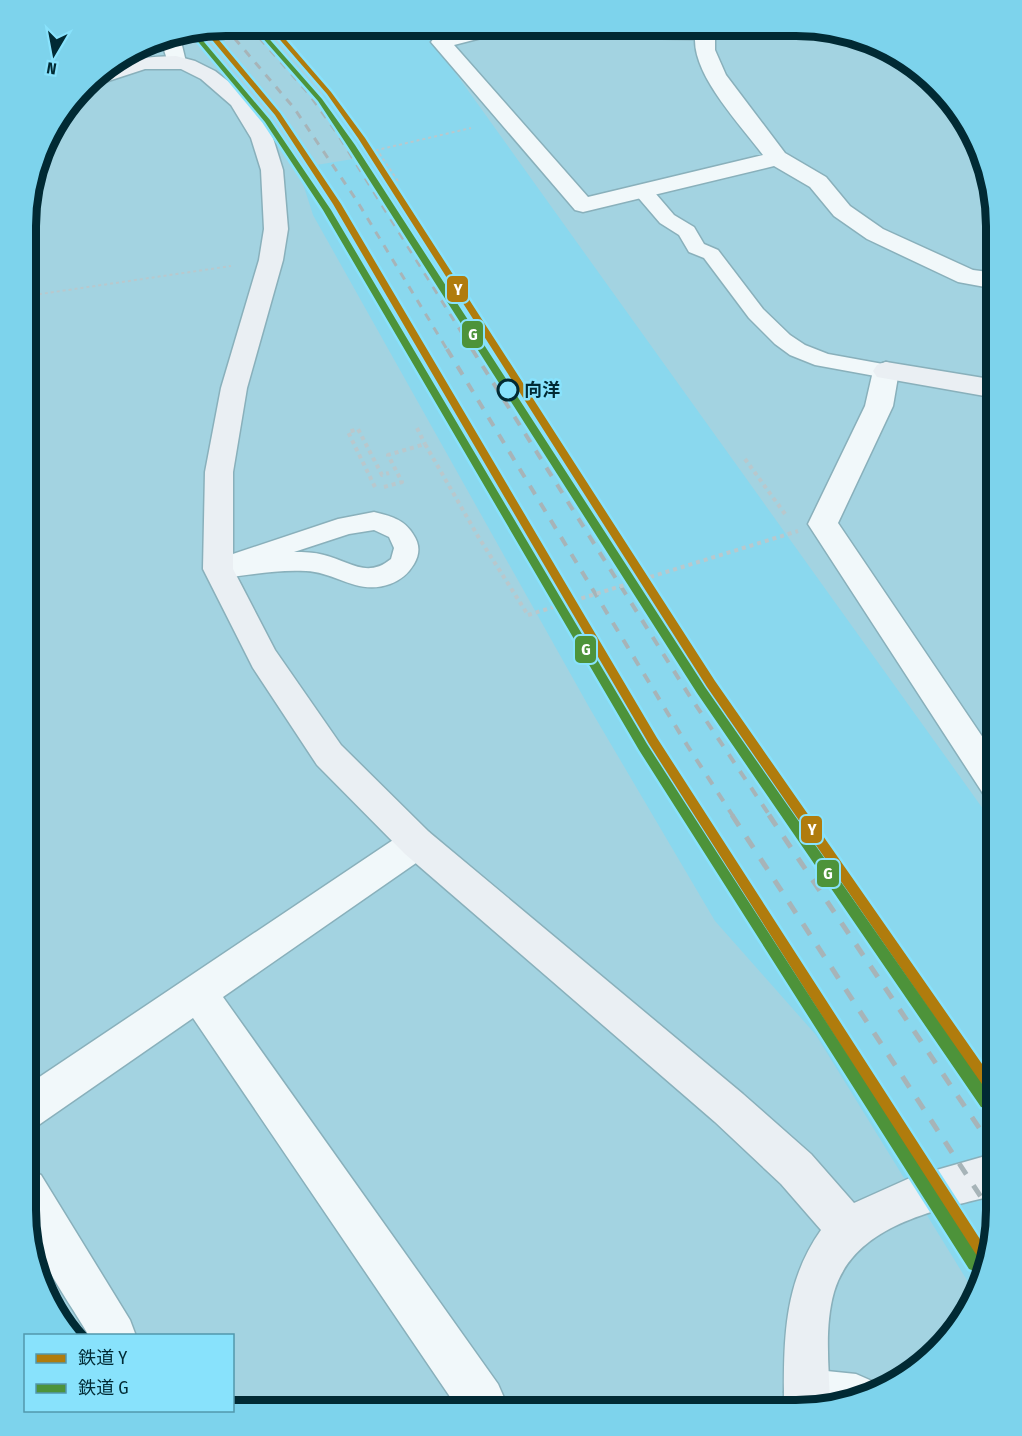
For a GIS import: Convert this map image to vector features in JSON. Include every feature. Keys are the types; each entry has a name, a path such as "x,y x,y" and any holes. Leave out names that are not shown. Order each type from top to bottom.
{"street":[{"path":"462,36 441,42 583,205 777,158"},
{"path":"708,36 705,50 716,76 777,158 818,182 842,211 875,234 967,277 986,280"},
{"path":"114,73 143,63 173,48 240,100 262,138 272,170 277,219 271,260 234,388 221,461 218,569 264,659 330,756 417,843 737,1116 796,1169 849,1230"},
{"path":"986,387 886,371 879,406 822,524 986,770"},
{"path":"36,1103 417,843"},
{"path":"198,993 482,1400"},
{"path":"807,1400 812,1293 825,1258 849,1230 883,1208 915,1194 986,1176"},
{"path":"36,1206 113,1334"}],"lane":[{"path":"643,191 667,219 687,231 696,248 711,254 774,333 792,347 814,358 886,371"},
{"path":"374,520 395,525 406,541 405,557 400,566 380,578 357,578 330,565 311,561 218,569 290,543 374,520"}],"path":[{"path":"398,181 377,150 480,126"},
{"path":"36,295 271,260"},
{"path":"417,428 479,538 528,615 798,531 746,459"},
{"path":"389,473 382,475 358,429 348,432 376,489 402,482 388,455 425,444"}],"shaded area":[{"path":"286,36 429,36 986,813 986,1222 976,1271 970,1285 816,1035 715,921 589,707 313,215 298,168 359,158 333,121 312,67"}],"railway":[{"path":"233,36 294,108 357,201 448,351"},
{"path":"258,36 309,94 337,133 473,351"},
{"path":"447,349 687,745 733,816"},
{"path":"472,349 689,695 770,816"},
{"path":"732,815 986,1205"},
{"path":"769,815 986,1138"}],"rail line":[{"name":"Y","path":"212,36 278,114 337,204 653,741 981,1253"},
{"name":"G","path":"264,36 320,100 351,145 701,690 986,1102"},
{"name":"Y","path":"280,36 329,93 361,138 711,684 986,1081"},
{"name":"G","path":"198,39 268,121 327,210 643,747 974,1264"}],"place":[{"name":"向洋","path":"508,390"}]}
